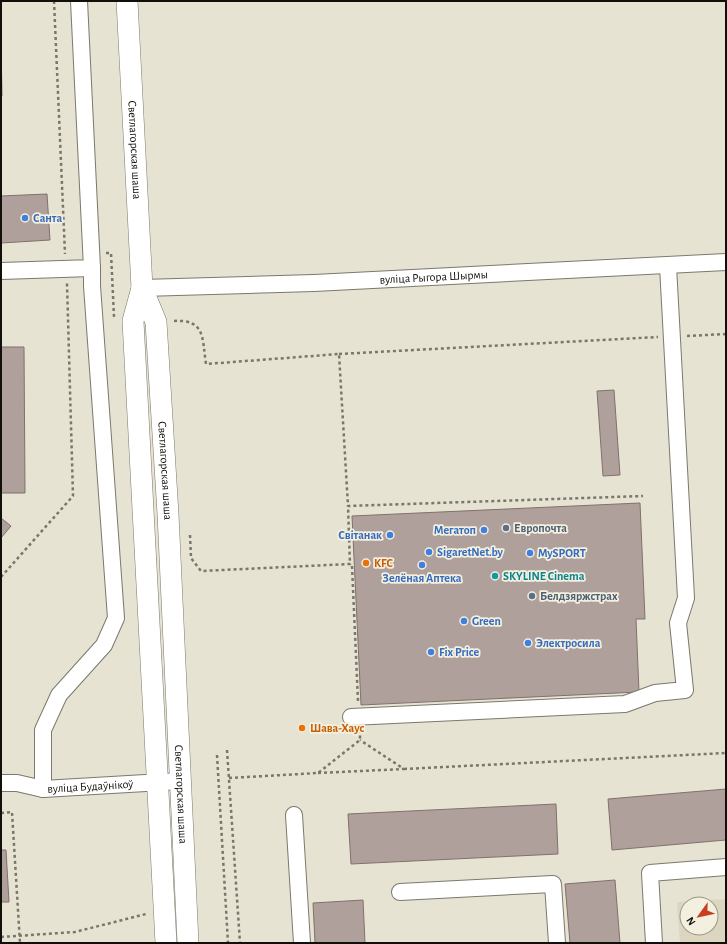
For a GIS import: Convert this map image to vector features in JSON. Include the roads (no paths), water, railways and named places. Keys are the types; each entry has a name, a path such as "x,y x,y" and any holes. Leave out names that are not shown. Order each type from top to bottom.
{"main road":[{"name":"Светлагорская шаша","path":"127,1 142,288 156,322 168,514 188,943"},
{"path":"142,288 133,323 166,943"}],"street":[{"path":"43,789 43,730 59,696 104,644 116,618 92,293 92,261 79,1"},
{"path":"1,271 66,262 92,261"},
{"name":"вуліца Рыгора Шырмы","path":"142,288 314,283 726,262"},
{"path":"355,716 625,704 655,694 685,690 678,623 686,598 668,266"},
{"name":"вуліца Будаўнікоў","path":"1,784 16,783 43,789 180,781"},
{"path":"294,815 302,943"},
{"path":"654,943 650,873 726,867"},
{"path":"400,892 553,884 557,943"}],"place":[{"name":"Санта","path":"25,218"},
{"name":"Европочта","path":"506,528"},
{"name":"Мегатоп","path":"484,530"},
{"name":"Світанак","path":"390,535"},
{"name":"SigaretNet.by","path":"429,552"},
{"name":"MySPORT","path":"530,553"},
{"name":"KFC","path":"366,563"},
{"name":"Зелёная Аптека","path":"422,565"},
{"name":"SKYLINE Cinema","path":"495,576"},
{"name":"Белдзяржстрах","path":"532,596"},
{"name":"Green","path":"464,621"},
{"name":"Электросила","path":"528,643"},
{"name":"Fix Price","path":"431,652"},
{"name":"Шава-Хаус","path":"302,728"}]}
